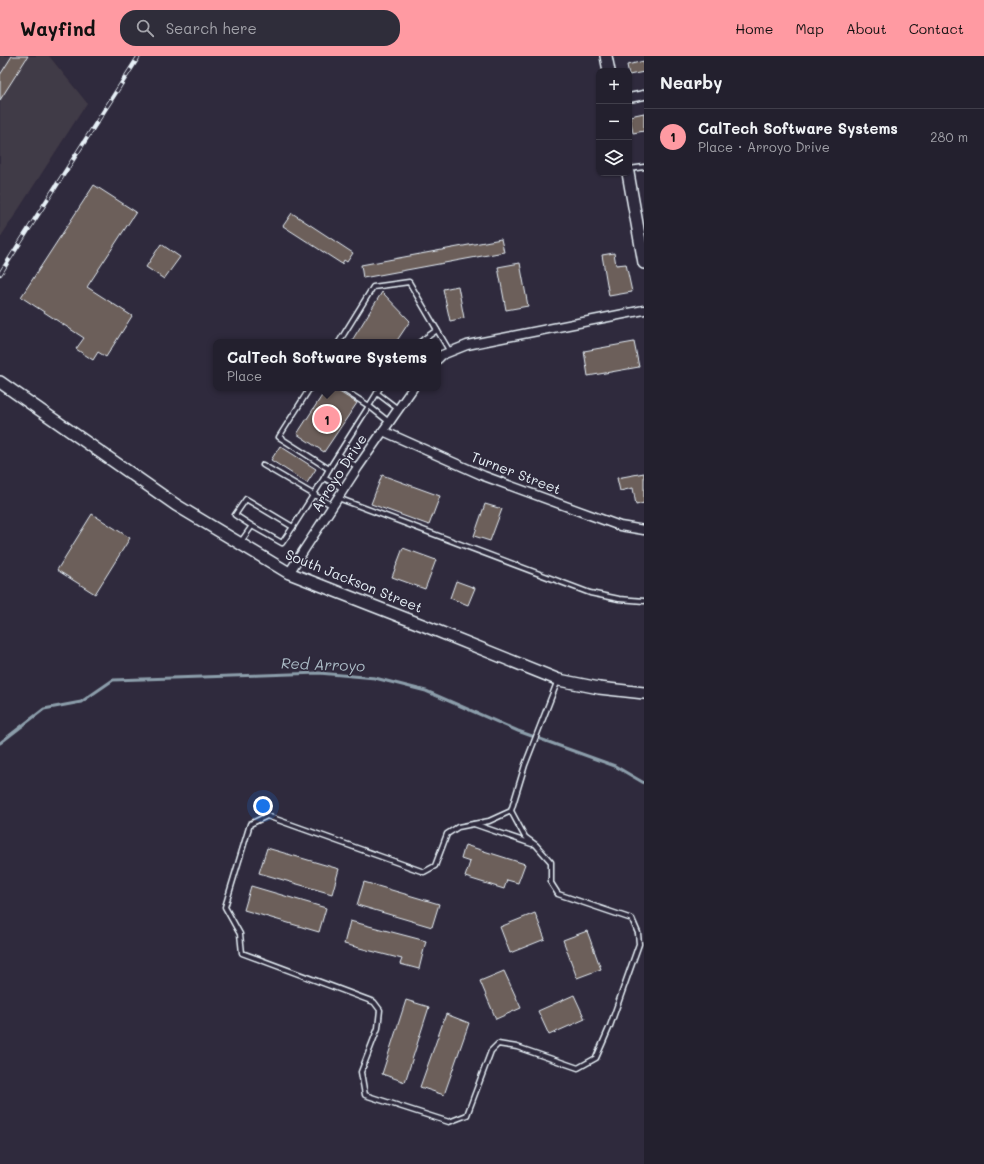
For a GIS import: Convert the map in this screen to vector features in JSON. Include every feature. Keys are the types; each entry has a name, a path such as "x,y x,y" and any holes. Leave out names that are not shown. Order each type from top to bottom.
{"main road":[{"path":"606,56 608,68"},
{"path":"629,176 642,239 644,263"},
{"name":"South Jackson Street","path":"0,382 176,505 289,573 432,628 558,680 599,688 644,692"}],"street":[{"path":"632,98 644,96"},
{"path":"441,356 467,346 644,310"},
{"name":"Arroyo Drive","path":"289,573 411,391"},
{"name":"Turner Street","path":"383,431 484,476 620,526 644,530"}],"lane":[{"path":"632,169 644,167"},
{"path":"341,339 373,287 409,282 450,352"},
{"path":"426,339 437,330"},
{"path":"308,391 279,437 329,469"},
{"path":"346,391 369,406 389,422"},
{"path":"293,528 246,499 235,515 282,543 293,528 377,393 398,409"},
{"path":"338,455 358,468"},
{"path":"263,465 333,507"},
{"path":"324,478 345,489"},
{"path":"338,498 590,593 619,599 644,601"},
{"path":"240,544 252,526"},
{"path":"511,811 490,821 458,827 447,834 435,866 424,872 267,816 250,824 225,907 240,934 242,953 374,1002 380,1010 378,1028 361,1072 366,1095 449,1122 467,1115 490,1051 498,1044 517,1047 578,1068 596,1058 610,1026 639,944 638,933 632,919 558,894 551,883 551,862 536,845 525,837 511,811 525,766 558,680"},
{"path":"474,824 536,845"}],"shaded area":[{"path":"0,56 49,56 87,103 0,238"}],"building":[{"path":"12,56 28,56 0,100 0,75"},
{"path":"644,61 644,72 632,74 632,68 628,68 627,65"},
{"path":"644,113 644,131 633,133 632,116"},
{"path":"94,185 136,212 87,287 132,316 106,357 98,352 93,360 76,349 84,338 21,297"},
{"path":"292,213 353,253 347,262 344,260 342,264 283,226"},
{"path":"501,239 504,252 363,278 361,265"},
{"path":"161,244 180,257 164,279 146,267"},
{"path":"614,253 616,265 626,264 632,292 609,296 602,255"},
{"path":"520,263 528,306 506,310 498,267"},
{"path":"458,286 464,318 450,321 443,289"},
{"path":"382,292 410,321 398,339 353,339"},
{"path":"634,342 639,367 588,376 584,351"},
{"path":"325,391 338,391 357,403 324,452 297,434"},
{"path":"280,446 316,469 307,483 271,460"},
{"path":"644,473 644,503 636,505 633,488 620,491 617,478"},
{"path":"382,475 440,496 429,525 371,504"},
{"path":"485,504 502,509 490,541 474,536"},
{"path":"92,514 130,538 95,594 57,570"},
{"path":"403,548 436,560 425,589 392,577"},
{"path":"456,581 475,588 468,605 450,598"},
{"path":"465,845 525,864 518,883 507,880 504,889 465,877 470,862 461,859"},
{"path":"267,848 339,869 332,894 259,873"},
{"path":"364,882 439,904 432,927 357,905"},
{"path":"251,886 326,908 319,932 244,910"},
{"path":"535,913 545,939 510,953 500,927"},
{"path":"350,921 426,941 419,969 400,964 402,959 344,944"},
{"path":"587,931 601,969 577,978 563,940"},
{"path":"504,971 521,1008 496,1019 480,981"},
{"path":"574,995 585,1019 549,1035 538,1011"},
{"path":"406,1000 429,1007 405,1082 382,1074"},
{"path":"446,1014 469,1023 444,1095 420,1087"}],"waterway":[{"name":"Red Arroyo","path":"0,743 44,709 81,702 113,680 319,673 375,678 426,691 518,731 615,766 644,783"}],"railway":[{"path":"0,274 139,56"}],"place":[{"name":"CalTech Software Systems","path":"327,419"}]}
